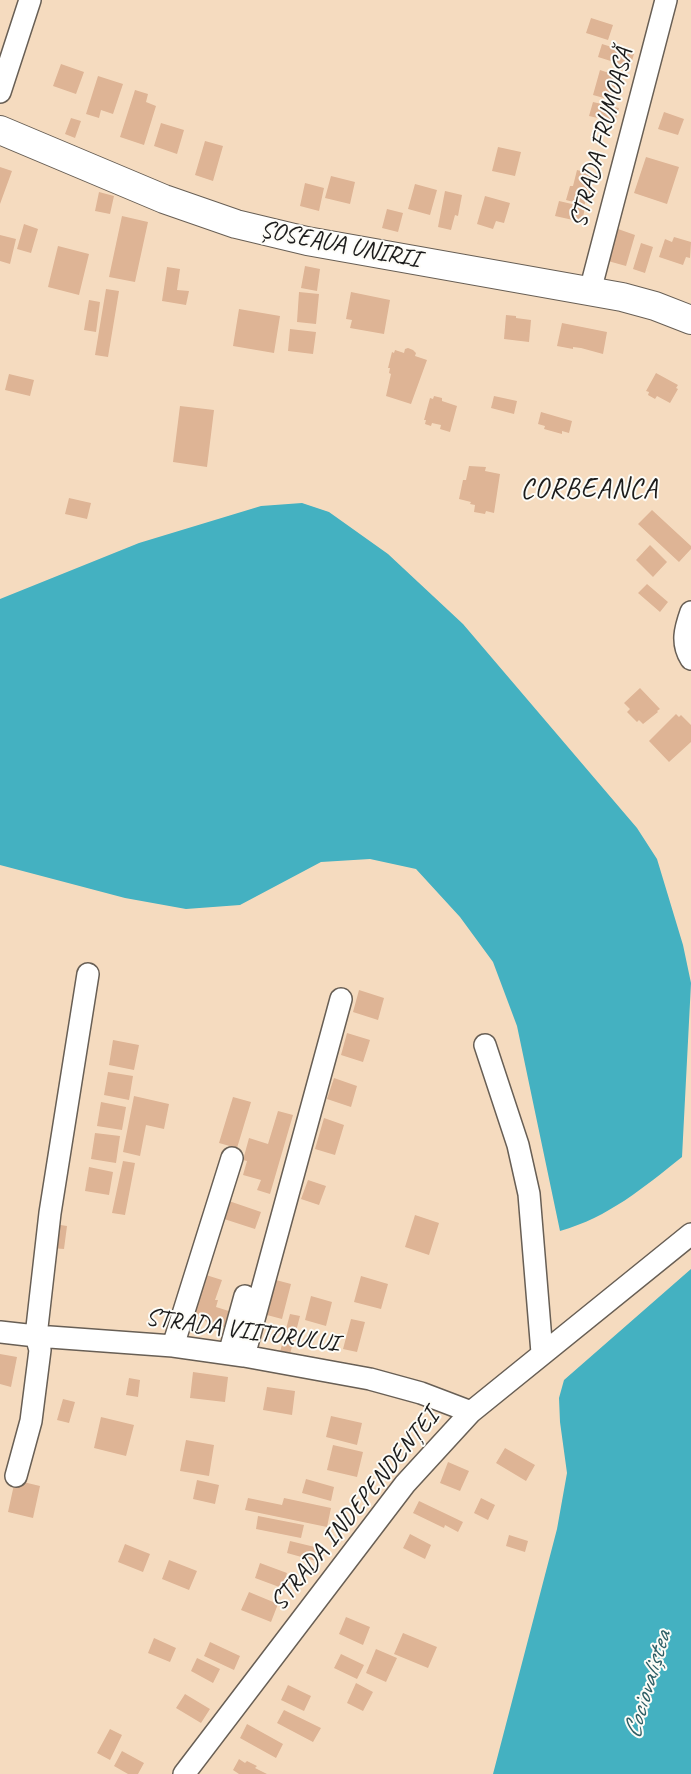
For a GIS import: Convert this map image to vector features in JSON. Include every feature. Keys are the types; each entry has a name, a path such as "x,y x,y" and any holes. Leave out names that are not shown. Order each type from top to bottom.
{"main road":[{"name":"ȘOSEAUA UNIRII","path":"0,130 164,200 236,224 307,241 622,296 691,320"}],"street":[{"path":"0,92 30,0"},
{"name":"STRADA FRUMOASĂ","path":"590,290 666,0"},
{"path":"691,612 684,632 684,644 691,659"},
{"path":"16,1476 31,1421 40,1350 36,1336 50,1213 88,974"},
{"path":"237,1355 341,999"},
{"path":"485,1045 518,1145 529,1194 542,1353"},
{"path":"237,1355 304,1096"},
{"path":"173,1346 232,1158"},
{"name":"STRADA INDEPENDENȚEI","path":"184,1774 405,1484 471,1412 691,1234"},
{"name":"STRADA VIITORULUI","path":"0,1332 173,1346 237,1355 370,1379 421,1393 471,1412"}],"water":[{"path":"302,503 329,512 388,554 463,624 637,828 657,859 683,945 691,983 682,1157 610,1210 578,1225 560,1231 517,1026 493,962 460,917 416,869 370,859 321,862 240,905 186,909 125,898 0,865 0,599 139,543 261,506"},
{"name":"Cociovaliștea","path":"691,1269 691,1774 493,1774 557,1529 567,1473 560,1422 559,1398 564,1380"}],"building":[{"path":"591,18 613,25 608,40 586,33"},
{"path":"602,44 634,54 630,67 598,57"},
{"path":"61,64 84,72 76,94 53,86"},
{"path":"600,70 618,76 611,100 593,95"},
{"path":"98,76 123,84 113,114 101,110 99,118 86,114"},
{"path":"135,90 148,94 146,102 156,106 144,145 120,137"},
{"path":"593,102 619,108 615,122 589,116"},
{"path":"664,112 684,119 678,135 658,129"},
{"path":"71,118 81,121 75,138 65,134"},
{"path":"161,123 184,130 177,154 154,146"},
{"path":"205,141 223,146 213,181 195,175"},
{"path":"498,147 521,152 515,176 492,171"},
{"path":"646,157 679,167 667,204 634,193"},
{"path":"0,167 12,171 0,204"},
{"path":"577,170 592,174 588,191 593,192 591,203 585,202 585,205 566,200 570,186 573,186"},
{"path":"331,176 355,182 350,204 325,198"},
{"path":"305,183 324,188 319,211 300,206"},
{"path":"415,184 437,190 430,215 408,209"},
{"path":"445,191 462,195 458,216 455,215 451,230 438,227"},
{"path":"99,192 114,196 110,214 95,211"},
{"path":"485,196 510,203 504,223 496,221 493,229 477,224"},
{"path":"559,201 585,207 582,222 555,216"},
{"path":"387,209 403,213 398,232 382,228"},
{"path":"122,216 148,222 135,282 109,277"},
{"path":"24,224 38,229 31,253 17,249"},
{"path":"618,229 635,235 626,266 608,261"},
{"path":"0,235 16,239 10,264 0,261"},
{"path":"674,237 691,242 690,258 686,257 683,265 659,257 665,239 672,242"},
{"path":"641,243 653,247 645,273 633,269"},
{"path":"58,246 89,254 79,295 48,287"},
{"path":"305,266 320,269 317,291 301,288"},
{"path":"167,267 180,269 177,290 189,291 186,305 162,301"},
{"path":"106,289 119,291 108,357 95,355"},
{"path":"299,292 319,294 316,324 297,322"},
{"path":"351,292 390,300 384,334 350,328 352,320 346,319"},
{"path":"89,300 100,302 96,332 84,330"},
{"path":"239,309 280,316 274,353 233,346"},
{"path":"506,315 531,320 529,342 504,339"},
{"path":"562,323 607,332 603,354 581,348 573,347 573,349 557,346"},
{"path":"290,329 316,332 313,354 288,351"},
{"path":"408,348 416,353 415,356 427,360 411,404 386,396 391,374 389,373 390,368 388,368 392,352 394,353 395,350 404,353 405,349"},
{"path":"656,373 678,385 676,388 678,389 670,403 657,396 655,399 648,395 649,392 646,391"},
{"path":"9,374 34,380 30,396 5,390"},
{"path":"434,396 457,406 450,432 440,429 441,425 432,423 431,426 425,424 426,420 424,420 430,398 433,399"},
{"path":"494,396 517,401 514,414 491,408"},
{"path":"180,406 214,410 207,467 173,462"},
{"path":"541,412 572,421 569,433 562,431 562,434 544,429 545,426 538,424"},
{"path":"469,466 486,467 485,471 500,474 494,513 486,511 485,514 474,512 475,505 459,499 463,480 466,480"},
{"path":"69,498 91,503 87,519 65,514"},
{"path":"652,510 691,546 691,549 679,562 638,524"},
{"path":"650,545 667,562 653,577 636,560"},
{"path":"647,584 668,602 660,612 638,593"},
{"path":"640,688 660,709 643,724 639,720 637,722 627,712 630,709 624,703"},
{"path":"676,714 679,717 681,715 691,725 691,742 669,762 649,741"},
{"path":"359,990 384,998 378,1020 353,1012"},
{"path":"347,1033 370,1040 363,1062 341,1055"},
{"path":"113,1040 139,1045 134,1070 109,1065"},
{"path":"108,1072 133,1076 129,1100 104,1095"},
{"path":"334,1078 357,1086 351,1107 327,1099"},
{"path":"134,1096 169,1104 164,1129 146,1125 140,1156 123,1152"},
{"path":"233,1097 251,1102 237,1148 219,1143"},
{"path":"101,1102 126,1107 122,1130 97,1126"},
{"path":"278,1111 293,1115 270,1194 257,1190 261,1180 243,1175 247,1161 243,1160 249,1138 268,1144"},
{"path":"324,1118 344,1125 335,1155 315,1149"},
{"path":"95,1133 120,1136 116,1163 91,1159"},
{"path":"123,1161 135,1163 125,1215 112,1213"},
{"path":"89,1167 113,1172 109,1195 85,1191"},
{"path":"308,1180 326,1186 319,1205 301,1199"},
{"path":"226,1200 261,1212 255,1229 221,1218"},
{"path":"415,1215 439,1223 429,1255 405,1247"},
{"path":"54,1224 67,1226 64,1249 51,1248"},
{"path":"206,1275 222,1280 215,1300 218,1300 216,1307 232,1312 227,1328 205,1321 206,1318 191,1313"},
{"path":"361,1276 388,1284 381,1309 354,1302"},
{"path":"276,1280 291,1284 282,1319 267,1315"},
{"path":"311,1296 332,1302 326,1326 305,1320"},
{"path":"290,1314 300,1316 290,1354 280,1352"},
{"path":"351,1319 365,1322 357,1352 343,1349"},
{"path":"0,1354 17,1357 11,1387 0,1384"},
{"path":"193,1372 228,1377 225,1402 190,1398"},
{"path":"129,1378 140,1380 138,1397 126,1395"},
{"path":"267,1387 295,1391 292,1415 263,1410"},
{"path":"63,1399 75,1402 69,1423 57,1420"},
{"path":"331,1416 362,1423 357,1445 326,1437"},
{"path":"101,1417 134,1425 126,1456 94,1448"},
{"path":"186,1440 214,1445 209,1476 180,1471"},
{"path":"333,1445 363,1452 357,1477 327,1470"},
{"path":"505,1448 535,1465 526,1481 496,1463"},
{"path":"448,1462 469,1471 460,1491 440,1483"},
{"path":"306,1479 334,1487 331,1501 302,1493"},
{"path":"15,1480 40,1486 33,1518 8,1512"},
{"path":"197,1480 219,1485 215,1504 193,1499"},
{"path":"248,1498 282,1505 284,1498 331,1508 327,1527 245,1510"},
{"path":"481,1498 495,1505 488,1520 474,1513"},
{"path":"419,1501 463,1522 458,1532 445,1525 444,1528 413,1513"},
{"path":"258,1516 304,1525 301,1538 256,1529"},
{"path":"410,1534 431,1545 425,1559 403,1548"},
{"path":"509,1535 528,1541 525,1552 506,1546"},
{"path":"290,1541 319,1548 316,1561 287,1553"},
{"path":"125,1544 150,1554 143,1572 118,1562"},
{"path":"169,1560 197,1571 189,1590 162,1579"},
{"path":"260,1563 287,1573 282,1588 255,1578"},
{"path":"249,1592 278,1604 271,1622 241,1610"},
{"path":"346,1617 370,1627 363,1645 339,1634"},
{"path":"403,1633 437,1647 428,1668 394,1654"},
{"path":"154,1638 176,1648 170,1662 148,1653"},
{"path":"210,1642 240,1656 234,1670 204,1656"},
{"path":"376,1649 397,1658 386,1682 366,1673"},
{"path":"341,1654 364,1665 357,1679 334,1668"},
{"path":"197,1658 220,1669 213,1683 191,1671"},
{"path":"356,1683 373,1692 363,1711 347,1703"},
{"path":"288,1685 311,1696 304,1711 281,1700"},
{"path":"185,1694 210,1709 201,1723 176,1708"},
{"path":"284,1710 321,1728 313,1742 277,1723"},
{"path":"247,1724 283,1744 276,1758 240,1738"},
{"path":"110,1729 122,1735 110,1760 97,1753"},
{"path":"122,1751 144,1763 138,1774 128,1774 114,1766"},
{"path":"239,1759 245,1763 247,1761 257,1766 255,1768 267,1774 239,1774 233,1770"}],"district":[{"name":"CORBEANCA","path":"589,490"}]}
